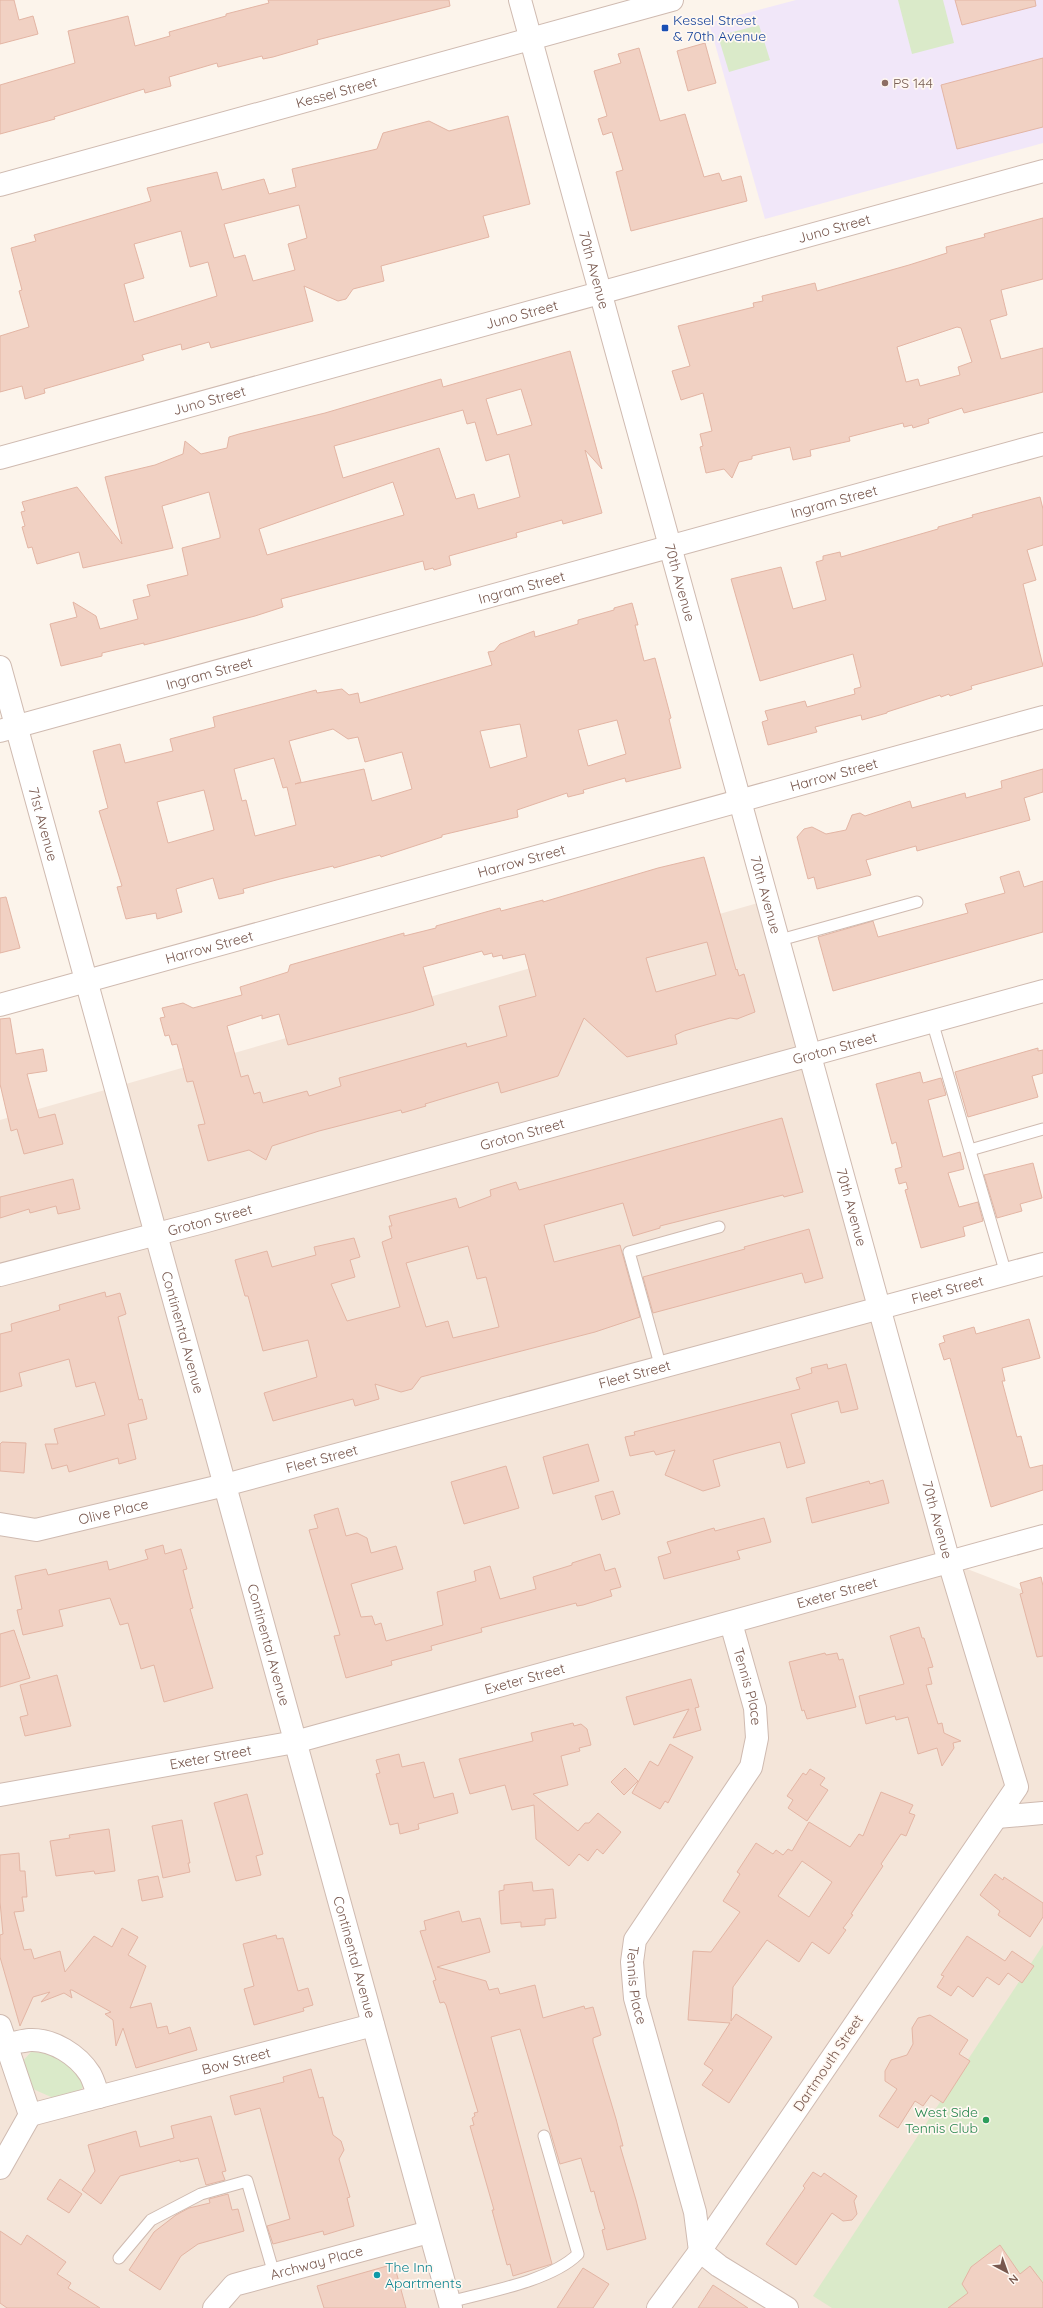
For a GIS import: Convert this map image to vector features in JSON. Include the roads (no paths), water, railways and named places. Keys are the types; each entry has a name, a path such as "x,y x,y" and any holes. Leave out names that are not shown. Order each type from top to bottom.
{"street":[{"name":"70th Avenue","path":"520,0 740,800 780,940 949,1562 1017,1787"},
{"name":"Kessel Street","path":"0,185 672,0"},
{"name":"Juno Street","path":"0,458 1043,171"},
{"name":"Ingram Street","path":"8,728 1043,444"},
{"name":"71st Avenue","path":"0,667 8,728 86,981"},
{"name":"Harrow Street","path":"0,1004 1043,717"},
{"name":"Continental Avenue","path":"86,981 450,2305"},
{"name":"Groton Street","path":"0,1275 156,1235 1043,991"},
{"name":"Fleet Street","path":"225,1485 1043,1264"},
{"name":"Olive Place","path":"0,1524 36,1530 225,1485"},
{"name":"Exeter Street","path":"0,1795 295,1742 1043,1536"},
{"name":"Tennis Place","path":"700,2251 695,2212 635,1998 632,1962 635,1940 751,1767 757,1738 755,1708 731,1623"},
{"name":"Dartmouth Street","path":"658,2308 700,2251 1017,1787"},
{"path":"997,1817 1043,1813"},
{"name":"Bow Street","path":"30,2115 373,2025"},
{"path":"0,2168 30,2115 2,2035 42,2041 60,2047 73,2056 90,2074 99,2097"},
{"name":"Archway Place","path":"214,2308 234,2285 429,2232"},
{"path":"700,2251 719,2266 787,2308"}],"lane":[{"path":"780,940 917,902"},
{"path":"932,1021 1006,1274"},
{"path":"970,1150 1043,1129"},
{"path":"660,1368 629,1252 719,1227"},
{"path":"450,2305 548,2274 569,2263 578,2254 544,2136"},
{"path":"119,2258 151,2220 201,2194 247,2181 274,2274"}],"place":[{"name":"Kessel Street & 70th Avenue","path":"665,28"},
{"name":"PS 144","path":"885,83"},
{"name":"West Side Tennis Club","path":"986,2120"},
{"name":"The Inn Apartments","path":"377,2275"}]}
